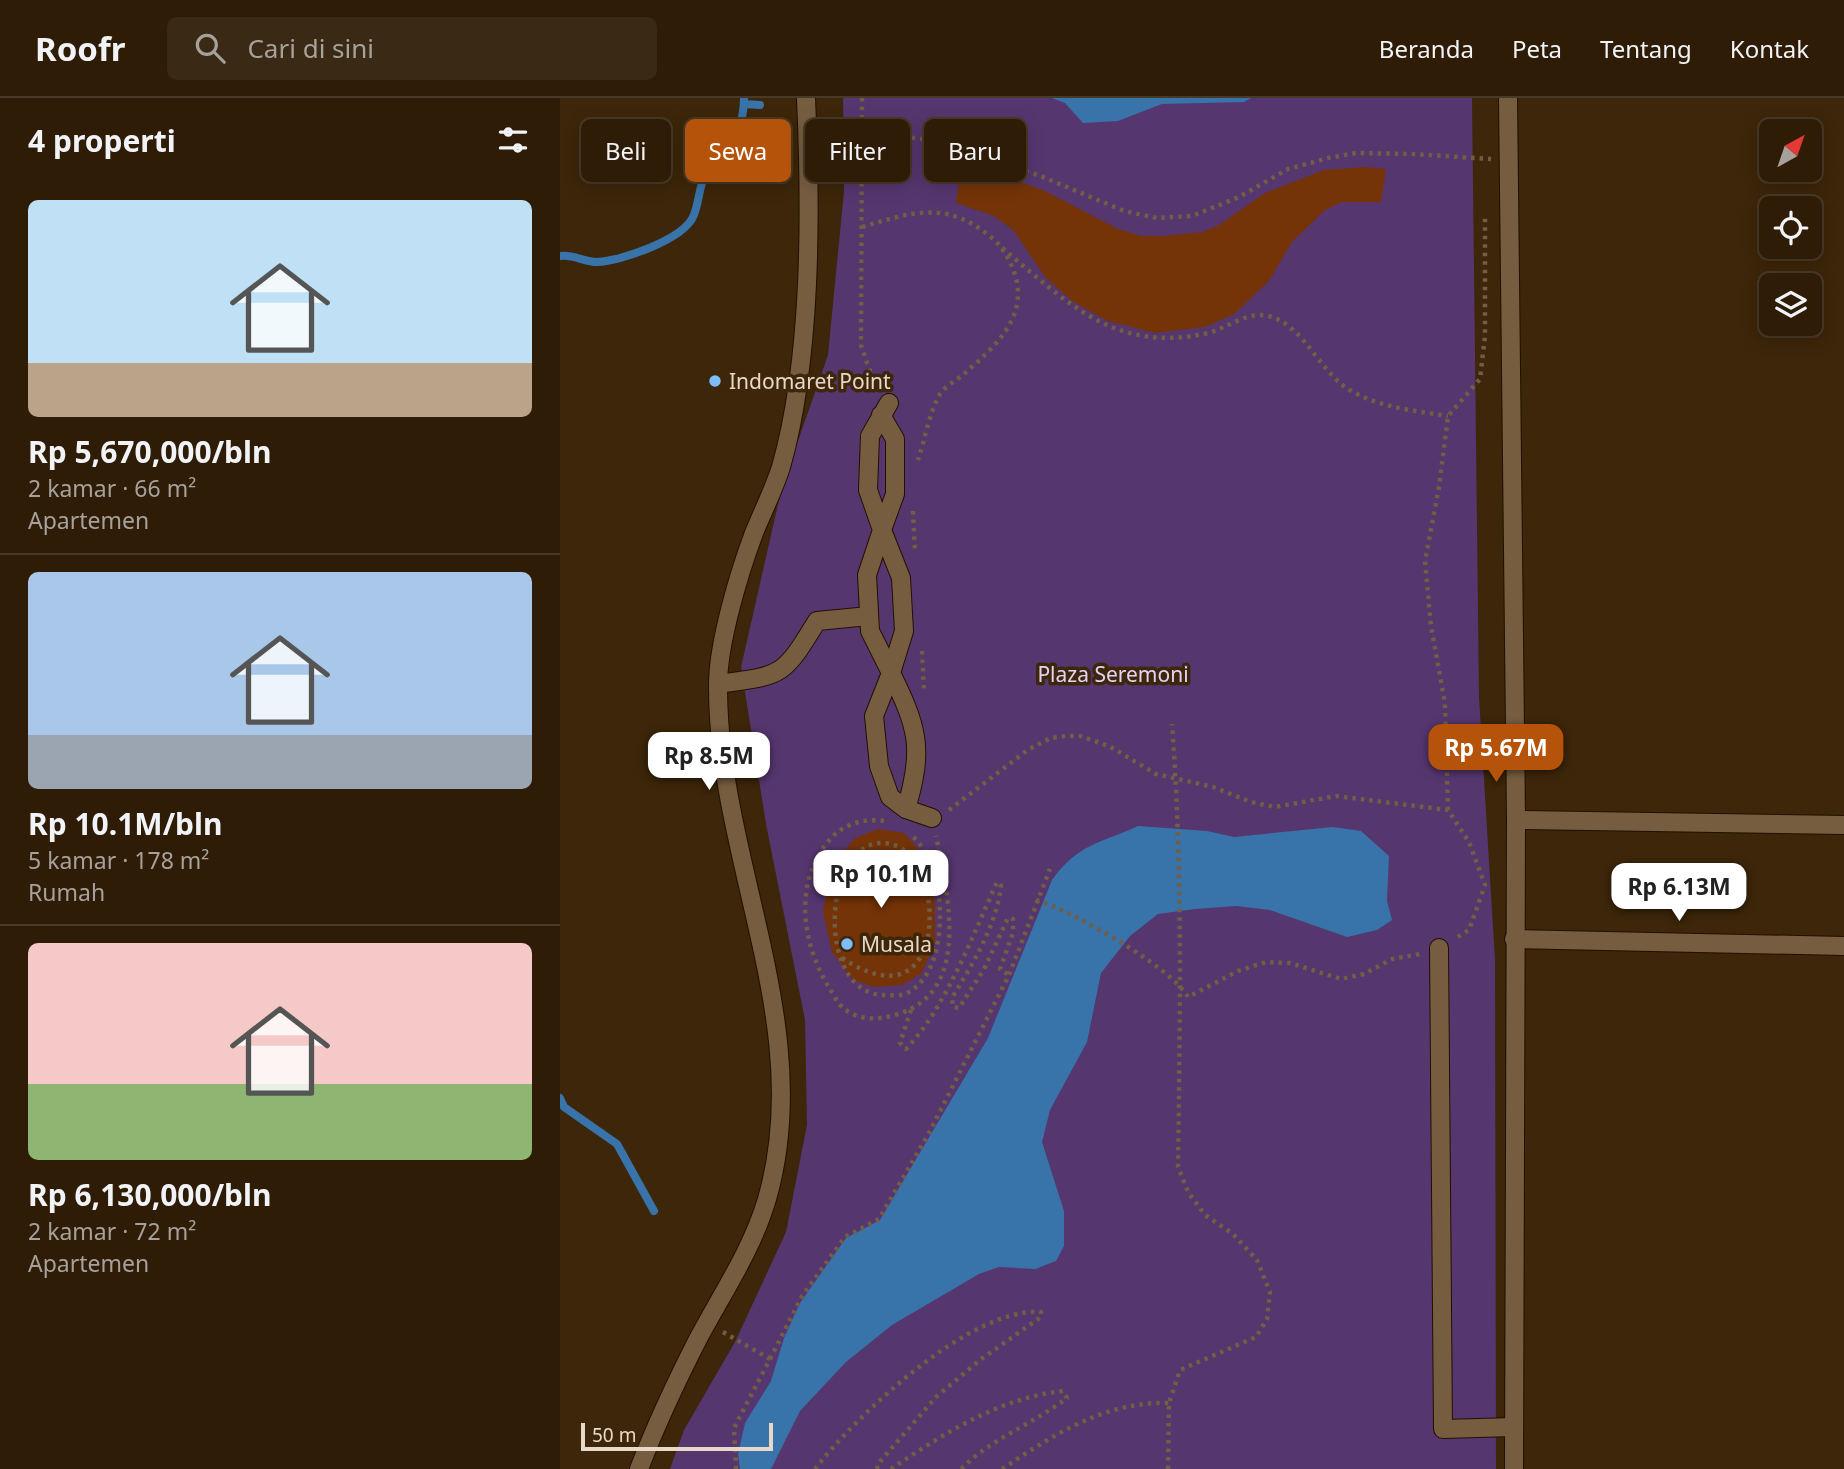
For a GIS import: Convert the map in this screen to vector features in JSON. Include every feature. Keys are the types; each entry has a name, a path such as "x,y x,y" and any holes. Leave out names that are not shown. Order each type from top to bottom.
{"street":[{"path":"806,98 807,119"},
{"path":"1508,98 1516,820 1514,1469"},
{"path":"639,1469 655,1428 740,1267 767,1198 779,1127 780,1041 762,940 736,844 725,773 718,684 724,637 753,538 781,467 796,390 807,246 807,182"},
{"path":"885,409 895,439 895,494 867,576 869,616 870,631 912,715 918,769 906,809"},
{"path":"885,409 870,436 868,490 901,578 904,631 874,716 879,766 890,797 906,809 932,818"},
{"path":"718,684 771,677 793,661 817,621 869,616"},
{"path":"1516,820 1844,825"},
{"path":"1514,939 1844,946"},
{"path":"1439,948 1443,1429 1514,1427"}],"path":[{"path":"862,98 863,119"},
{"path":"910,137 934,140 1043,177 1124,211 1157,218 1192,216 1239,197 1288,169 1356,153 1509,161"},
{"path":"1485,173 1486,159"},
{"path":"862,182 861,345 885,409"},
{"path":"862,227 911,212 937,210 985,232 1061,297 1108,327 1134,337 1167,340 1211,332 1241,318 1268,316 1292,329 1319,364 1354,393 1397,407 1448,416"},
{"path":"1039,901 1152,961 1181,984 1188,997 1238,971 1266,962 1290,963 1341,979 1364,974 1392,960 1439,948 1469,930 1485,885 1469,842 1448,810 1445,703 1431,626 1425,561 1439,488 1448,416 1480,379 1485,336 1485,213"},
{"path":"915,469 941,393 963,375 1013,322 1020,300 1015,273 1002,248"},
{"path":"912,509 916,562"},
{"path":"921,643 925,697"},
{"path":"1168,1469 1169,1403 1180,1370 1256,1337 1266,1319 1270,1292 1257,1260 1233,1234 1205,1215 1188,1192 1178,1167 1181,984 1177,796 1172,724"},
{"path":"1009,975 1000,969 1013,933 1013,919 1008,918 968,995 959,1008 953,1007 952,998 984,941 998,906 1001,886 997,882 961,962 922,1033 906,1049 900,1043 912,1010 939,983 949,948 951,911 932,818 956,807 1029,749 1051,738 1080,736 1109,746 1156,774 1275,807 1336,796 1448,810"},
{"path":"893,824 882,820 857,821 838,831 823,847 809,872 805,897 807,931 817,967 841,1007 860,1018 889,1017 912,1010"},
{"path":"842,958 867,974 888,977 906,971 922,959 929,944 929,905 920,866 895,845 872,845 855,854 841,877 834,928 842,958 847,976 857,988 878,995 902,995 922,983 930,971 940,935 937,887 932,863 920,844 904,828"},
{"path":"736,1469 734,1428 802,1296 845,1237 879,1219 929,1133 1009,975 1050,869"},
{"path":"815,1469 892,1386 930,1358 982,1329 1027,1311 1041,1312 1041,1317 980,1360 936,1397 877,1469"},
{"path":"708,1324 771,1359"},
{"path":"891,1469 947,1432 992,1410 1063,1391 1067,1398 1016,1428 961,1469"},
{"path":"1002,1469 1081,1420 1146,1402 1169,1403"}],"green space":[{"name":"Plaza Seremoni","path":"843,98 1472,98 1479,697 1495,960 1496,1469 670,1469 684,1430 735,1342 786,1232 807,1125 805,1020 766,824 741,667 782,487 828,355 844,182 910,182 910,119 843,119"}],"water":[{"path":"1052,98 1251,98 1244,102 1162,104 1118,121 1083,123 1065,103"},
{"path":"1138,826 1207,831 1234,837 1333,827 1361,831 1389,856 1387,901 1392,920 1377,930 1347,937 1270,910 1236,906 1158,914 1130,936 1101,973 1087,1042 1050,1110 1042,1142 1064,1211 1064,1246 1056,1261 1035,1269 999,1267 979,1274 892,1325 846,1362 800,1411 771,1469 740,1469 738,1454 745,1423 771,1381 784,1338 800,1303 846,1238 880,1220 988,1038 1052,880 1071,858 1081,851"}],"building":[{"path":"1365,167 1386,169 1381,202 1342,202 1325,210 1292,242 1269,281 1234,314 1205,327 1155,333 1108,321 1072,301 1045,277 1014,231 994,216 956,203 959,182 1020,182 1045,191 1118,229 1142,236 1161,236 1203,232 1219,225 1265,193 1324,170"},
{"path":"878,829 904,833 916,846 927,866 935,904 935,943 922,973 902,985 874,987 853,980 832,952 823,912 831,866 855,838"}],"waterway":[{"path":"560,256 597,262 608,261 650,248 677,234 693,217 707,171 730,149 736,139 744,98"},
{"path":"744,104 760,105"},
{"path":"560,1098 564,1107 617,1144 654,1211"}],"place":[{"name":"Indomaret Point","path":"715,381"},
{"name":"Musala","path":"847,944"}]}
